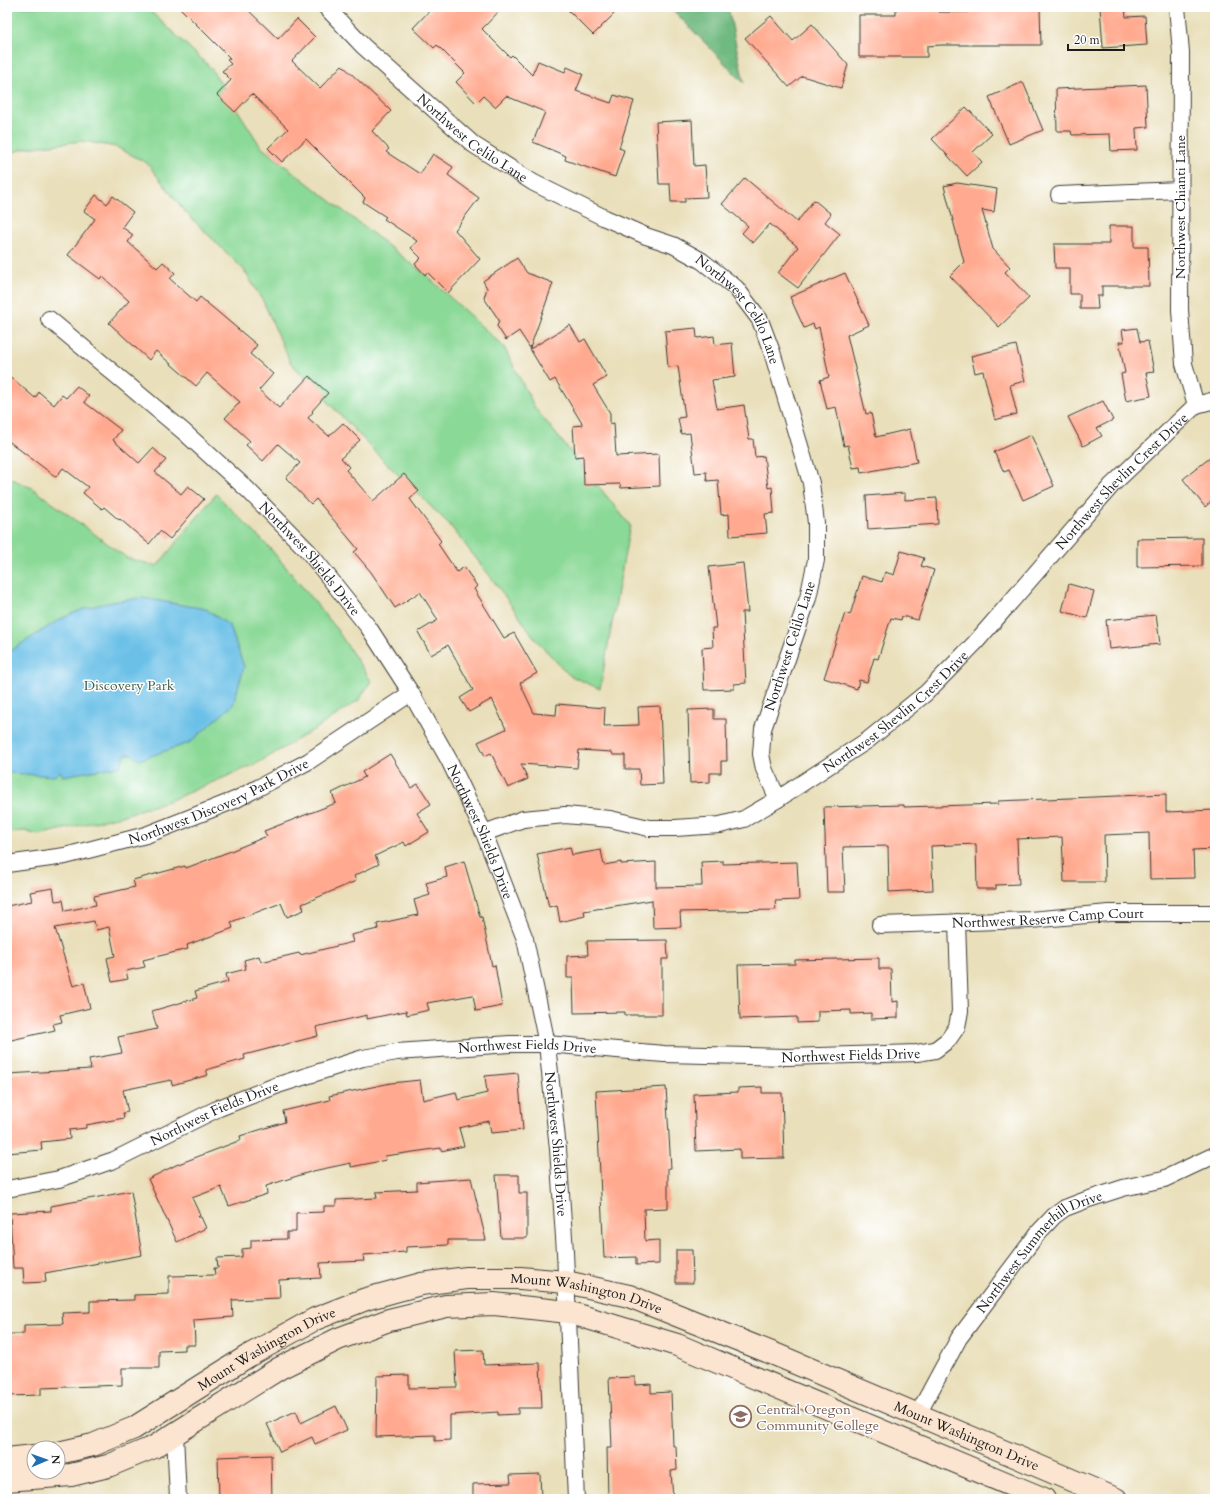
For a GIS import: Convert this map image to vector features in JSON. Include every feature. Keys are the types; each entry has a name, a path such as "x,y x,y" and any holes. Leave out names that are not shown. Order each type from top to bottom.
{"main road":[{"name":"Mount Washington Drive","path":"66,1451 93,1445 134,1428 248,1356 315,1319 366,1298 421,1284 467,1278 520,1278 566,1282 629,1296 918,1414 1116,1499"},
{"name":"Mount Washington Drive","path":"7,1480 71,1475 108,1466 154,1446 280,1368 338,1339 389,1320 446,1306 494,1304 568,1312 677,1346 1044,1499"},
{"path":"7,1458 26,1457"}],"street":[{"name":"Northwest Celilo Lane","path":"326,7 363,46 474,146 534,183 605,218 646,236 673,244 702,261 736,288 760,320 772,352 811,483 816,522 816,560 808,598 763,729 761,754 764,770 778,799"},
{"name":"Northwest Chianti Lane","path":"1177,7 1181,52 1180,310 1184,364 1196,405"},
{"path":"1059,195 1180,190"},
{"name":"Northwest Shields Drive","path":"49,319 183,432 248,490 302,546 339,589 369,628 411,692 449,760 484,833 525,939 547,1044 558,1149 568,1312 576,1499"},
{"name":"Northwest Shevlin Crest Drive","path":"484,833 523,819 565,815 610,819 649,828 720,825 744,819 778,799 868,740 926,693 975,643 1112,485 1196,405 1215,400"},
{"name":"Northwest Discovery Park Drive","path":"7,864 65,856 146,835 235,800 309,762 411,692"},
{"name":"Northwest Reserve Camp Court","path":"880,925 1030,920 1109,913 1215,913"},
{"name":"Northwest Fields Drive","path":"7,1189 59,1179 114,1160 219,1108 278,1085 363,1058 397,1052 547,1044 664,1054 786,1057 917,1053 935,1050 948,1040 957,1027 960,1011 957,922"},
{"name":"Northwest Summerhill Drive","path":"918,1414 959,1338 1038,1233 1054,1216 1065,1208 1086,1200 1123,1188 1164,1179 1215,1155"},
{"path":"175,1434 178,1499"}],"green space":[{"path":"7,7 146,7 211,68 261,147 426,275 504,347 535,408 630,525 600,689 569,675 536,640 493,580 449,524 384,461 290,362 264,303 244,270 185,212 147,163 116,147 82,141 27,148 7,154"},
{"path":"670,7 728,7 744,83"},
{"name":"Discovery Park","path":"7,477 32,488 127,558 157,566 216,494 269,547 333,624 371,681 359,700 320,726 258,763 171,800 121,816 38,835 25,831 7,833"}],"water":[{"path":"143,598 206,609 230,626 244,667 233,705 189,743 139,760 131,754 126,754 122,760 121,766 63,776 60,771 55,776 7,773 7,653 54,623 75,612 97,605"}],"building":[{"path":"179,7 245,7 278,39 297,19 315,37 292,61 320,88 342,65 391,111 372,131 389,149 386,152 420,174 433,154 453,167 448,175 479,198 455,230 480,259 448,293 427,272 425,275 415,264 421,258 411,248 417,241 384,219 386,217 363,202 365,198 306,139 282,162 268,148 288,129 252,94 235,112 217,95 231,80 222,71 231,64 227,60 230,58"},
{"path":"433,7 503,7 482,29 510,57 512,55 532,75 538,61 565,72 567,67 583,74 576,91 611,103 614,95 634,101 619,148 624,150 615,177 565,160 566,156 533,142 545,112 506,96 495,107 483,96 476,103 456,82 465,73 437,45 434,48 413,28"},
{"path":"565,7 621,7 593,35"},
{"path":"896,7 939,7 939,12 968,12 968,7 1040,7 1041,45 941,45 927,46 927,57 859,57 859,15 896,15"},
{"path":"1100,7 1125,7 1126,17 1145,16 1147,45 1103,48"},
{"path":"771,16 793,41 812,24 848,65 841,88 802,76 789,87 745,38"},
{"path":"1023,82 1043,130 1009,144 989,97"},
{"path":"1146,85 1148,127 1136,128 1137,150 1111,151 1110,134 1072,135 1071,131 1057,131 1056,89"},
{"path":"966,107 992,134 973,152 982,162 967,176 932,139"},
{"path":"692,120 694,166 705,165 707,197 685,198 685,202 671,202 670,184 659,184 656,122"},
{"path":"745,178 797,222 814,200 831,214 825,222 840,234 798,288 778,273 798,247 770,224 753,243 742,233 748,226 722,204"},
{"path":"957,183 997,189 994,212 982,210 993,249 1010,267 1005,272 1029,298 999,327 950,276 964,262 944,186"},
{"path":"96,195 107,204 113,196 133,212 122,227 133,235 128,242 157,268 163,262 175,273 170,279 196,302 200,297 257,345 250,354 273,374 259,390 279,408 309,376 328,393 312,411 313,412 308,418 329,436 343,423 360,440 341,458 349,467 346,470 373,501 404,474 419,491 410,499 441,541 438,544 457,572 464,567 477,586 474,589 504,638 514,633 537,673 520,683 534,713 556,715 557,704 605,708 604,726 639,725 638,707 660,706 663,784 640,785 639,769 625,769 625,755 613,755 612,752 579,750 577,768 521,764 528,779 508,788 491,753 485,756 478,742 506,729 492,699 469,712 460,698 473,690 448,645 431,655 418,632 438,620 420,592 395,608 371,572 354,552 358,549 316,499 311,504 286,478 300,463 278,444 263,461 246,445 250,441 225,418 240,402 207,373 196,386 156,351 149,360 109,323 129,301 102,276 100,279 68,255 95,219 84,211"},
{"path":"1109,226 1134,226 1134,247 1148,247 1149,286 1102,286 1102,296 1097,296 1098,309 1080,309 1080,294 1070,294 1070,268 1055,268 1054,244 1109,244"},
{"path":"517,258 527,273 553,283 530,348 519,331 506,340 497,326 499,320 484,298 487,288 483,281"},
{"path":"845,273 869,325 847,335 866,414 871,413 876,437 910,429 917,462 861,473 860,467 853,468 848,445 844,446 836,407 827,409 820,380 829,377 819,327 815,329 813,324 804,328 790,297"},
{"path":"570,325 580,342 585,339 607,377 593,385 610,413 610,424 614,423 616,456 659,454 660,486 621,488 620,484 584,485 583,456 575,457 573,426 583,425 555,379 550,382 530,349"},
{"path":"696,328 697,338 714,336 715,345 732,343 735,377 712,380 717,409 744,405 749,439 753,439 755,457 764,456 768,488 772,487 774,513 765,514 767,533 730,536 729,514 721,515 718,480 707,481 706,472 695,473 690,433 681,434 678,418 685,417 678,366 668,367 665,331"},
{"path":"1137,328 1140,342 1148,341 1154,372 1146,373 1151,396 1126,401 1121,374 1125,373 1119,342 1124,342 1122,330"},
{"path":"1016,345 1025,381 1010,385 1017,414 995,420 983,371 975,373 971,356"},
{"path":"7,374 35,398 39,392 54,405 62,395 66,398 77,386 89,396 84,402 121,430 113,440 139,463 153,448 166,460 155,472 181,494 188,486 204,499 170,539 160,531 149,544 120,519 119,520 104,507 102,509 83,493 88,487 63,468 56,477 7,440"},
{"path":"1103,401 1113,420 1097,428 1102,436 1083,446 1068,417"},
{"path":"1031,435 1054,486 1023,500 1009,470 1004,472 994,452"},
{"path":"1215,454 1215,498 1205,507 1183,479"},
{"path":"905,493 905,500 937,498 938,524 868,529 866,496"},
{"path":"1202,538 1202,566 1137,567 1137,539"},
{"path":"901,551 924,558 921,566 934,570 918,620 902,616 901,620 891,618 878,659 874,658 867,682 859,680 857,689 824,678 845,613 850,615 862,576 882,582 885,572 894,575"},
{"path":"743,563 748,612 742,612 746,683 734,684 734,689 704,690 702,648 713,647 712,628 716,628 709,567"},
{"path":"1069,584 1094,591 1087,618 1062,611"},
{"path":"1156,615 1160,644 1109,649 1106,620"},
{"path":"714,709 714,719 726,719 727,761 721,761 721,773 710,773 710,782 690,783 688,710"},
{"path":"390,754 411,788 418,784 431,804 417,813 429,832 406,846 404,842 375,856 379,864 354,876 356,881 302,904 304,910 287,917 281,903 231,922 233,928 187,945 188,949 143,960 145,967 126,971 128,979 112,982 107,958 115,956 109,927 96,930 94,921 55,928 73,986 84,983 90,1008 60,1015 62,1022 53,1024 55,1030 7,1041 7,906 32,901 30,892 53,888 55,901 63,900 65,911 96,905 94,896 135,887 133,880 185,866 186,868 231,851 267,836 264,831 336,803 332,793 365,777 362,772"},
{"path":"1166,794 1166,812 1215,810 1215,849 1193,850 1194,878 1150,879 1149,833 1104,835 1105,882 1064,882 1062,837 1017,839 1019,884 996,885 996,889 977,889 976,844 931,846 933,890 889,892 888,846 843,847 845,892 827,892 824,807 904,805 904,807 998,804 998,801"},
{"path":"570,847 572,855 601,850 604,865 621,862 621,864 656,862 656,887 702,886 701,862 723,861 723,864 797,862 799,900 775,901 776,910 680,912 681,927 653,928 652,900 584,911 585,916 560,922 557,905 549,907 537,854"},
{"path":"464,861 480,917 482,917 492,966 495,965 502,1006 476,1011 473,995 427,1003 429,1010 407,1015 406,1011 367,1019 367,1015 316,1027 318,1036 244,1055 245,1059 206,1070 208,1075 172,1085 171,1080 123,1090 128,1112 123,1113 124,1118 86,1125 86,1128 69,1130 70,1139 41,1142 42,1150 7,1153 7,1112 10,1111 8,1074 91,1069 89,1059 122,1053 118,1037 157,1029 152,1011 197,998 195,991 228,982 226,974 246,969 244,960 259,956 261,962 299,953 300,955 353,942 351,935 378,929 377,924 418,915 414,900 430,895 426,883 447,877 445,867"},
{"path":"667,940 668,959 662,959 662,1015 625,1015 625,1012 574,1013 573,978 567,978 567,956 588,955 587,941"},
{"path":"879,958 879,969 891,969 892,1002 898,1001 898,1018 871,1019 871,1013 851,1014 851,1010 818,1011 818,1022 797,1023 797,1017 740,1019 738,965 795,964 795,960"},
{"path":"518,1073 523,1130 491,1133 489,1121 459,1128 464,1146 441,1151 441,1148 385,1156 386,1160 351,1167 351,1163 313,1171 266,1186 267,1194 229,1206 221,1187 192,1198 200,1215 198,1217 201,1217 206,1228 177,1242 148,1179 176,1165 241,1140 240,1136 285,1122 283,1111 330,1100 329,1096 391,1083 420,1080 423,1100 456,1092 458,1100 487,1093 485,1076"},
{"path":"666,1087 671,1168 668,1168 668,1208 644,1209 645,1241 659,1240 659,1264 636,1265 636,1257 604,1258 596,1091"},
{"path":"762,1087 762,1093 782,1093 784,1158 740,1159 740,1149 696,1151 694,1094 738,1092 738,1088"},
{"path":"496,1175 519,1175 519,1193 527,1193 527,1238 501,1238"},
{"path":"471,1178 486,1240 448,1240 448,1245 406,1247 406,1252 363,1255 364,1261 320,1263 321,1278 279,1280 280,1298 232,1300 233,1317 194,1320 195,1345 185,1345 185,1350 159,1351 159,1368 122,1368 122,1385 41,1388 41,1395 7,1396 7,1334 24,1334 24,1325 63,1324 62,1313 90,1312 90,1301 134,1300 134,1295 169,1294 169,1276 215,1275 214,1268 218,1268 217,1258 242,1257 242,1249 251,1248 251,1240 287,1239 287,1232 296,1232 296,1213 324,1212 324,1206 336,1206 336,1200 377,1198 376,1192 417,1190 417,1182"},
{"path":"131,1191 142,1255 45,1273 46,1282 24,1283 23,1268 13,1268 10,1213 51,1211 51,1206"},
{"path":"676,1250 692,1250 693,1283 676,1283"},
{"path":"483,1350 484,1365 540,1363 542,1408 518,1408 518,1414 498,1415 498,1412 450,1415 450,1440 435,1441 435,1435 376,1437 377,1376 409,1375 409,1388 457,1387 455,1351"},
{"path":"635,1377 635,1385 651,1384 651,1393 671,1392 673,1446 676,1446 677,1470 671,1471 673,1499 608,1499 607,1448 612,1448 609,1378"},
{"path":"336,1406 347,1430 315,1444 312,1437 280,1452 267,1424 296,1411 301,1423"},
{"path":"271,1455 272,1499 219,1499 218,1457"},
{"path":"540,1474 541,1499 473,1499 473,1484 511,1483 510,1475"}],"place":[{"name":"Central Oregon Community College","path":"740,1417"}]}
